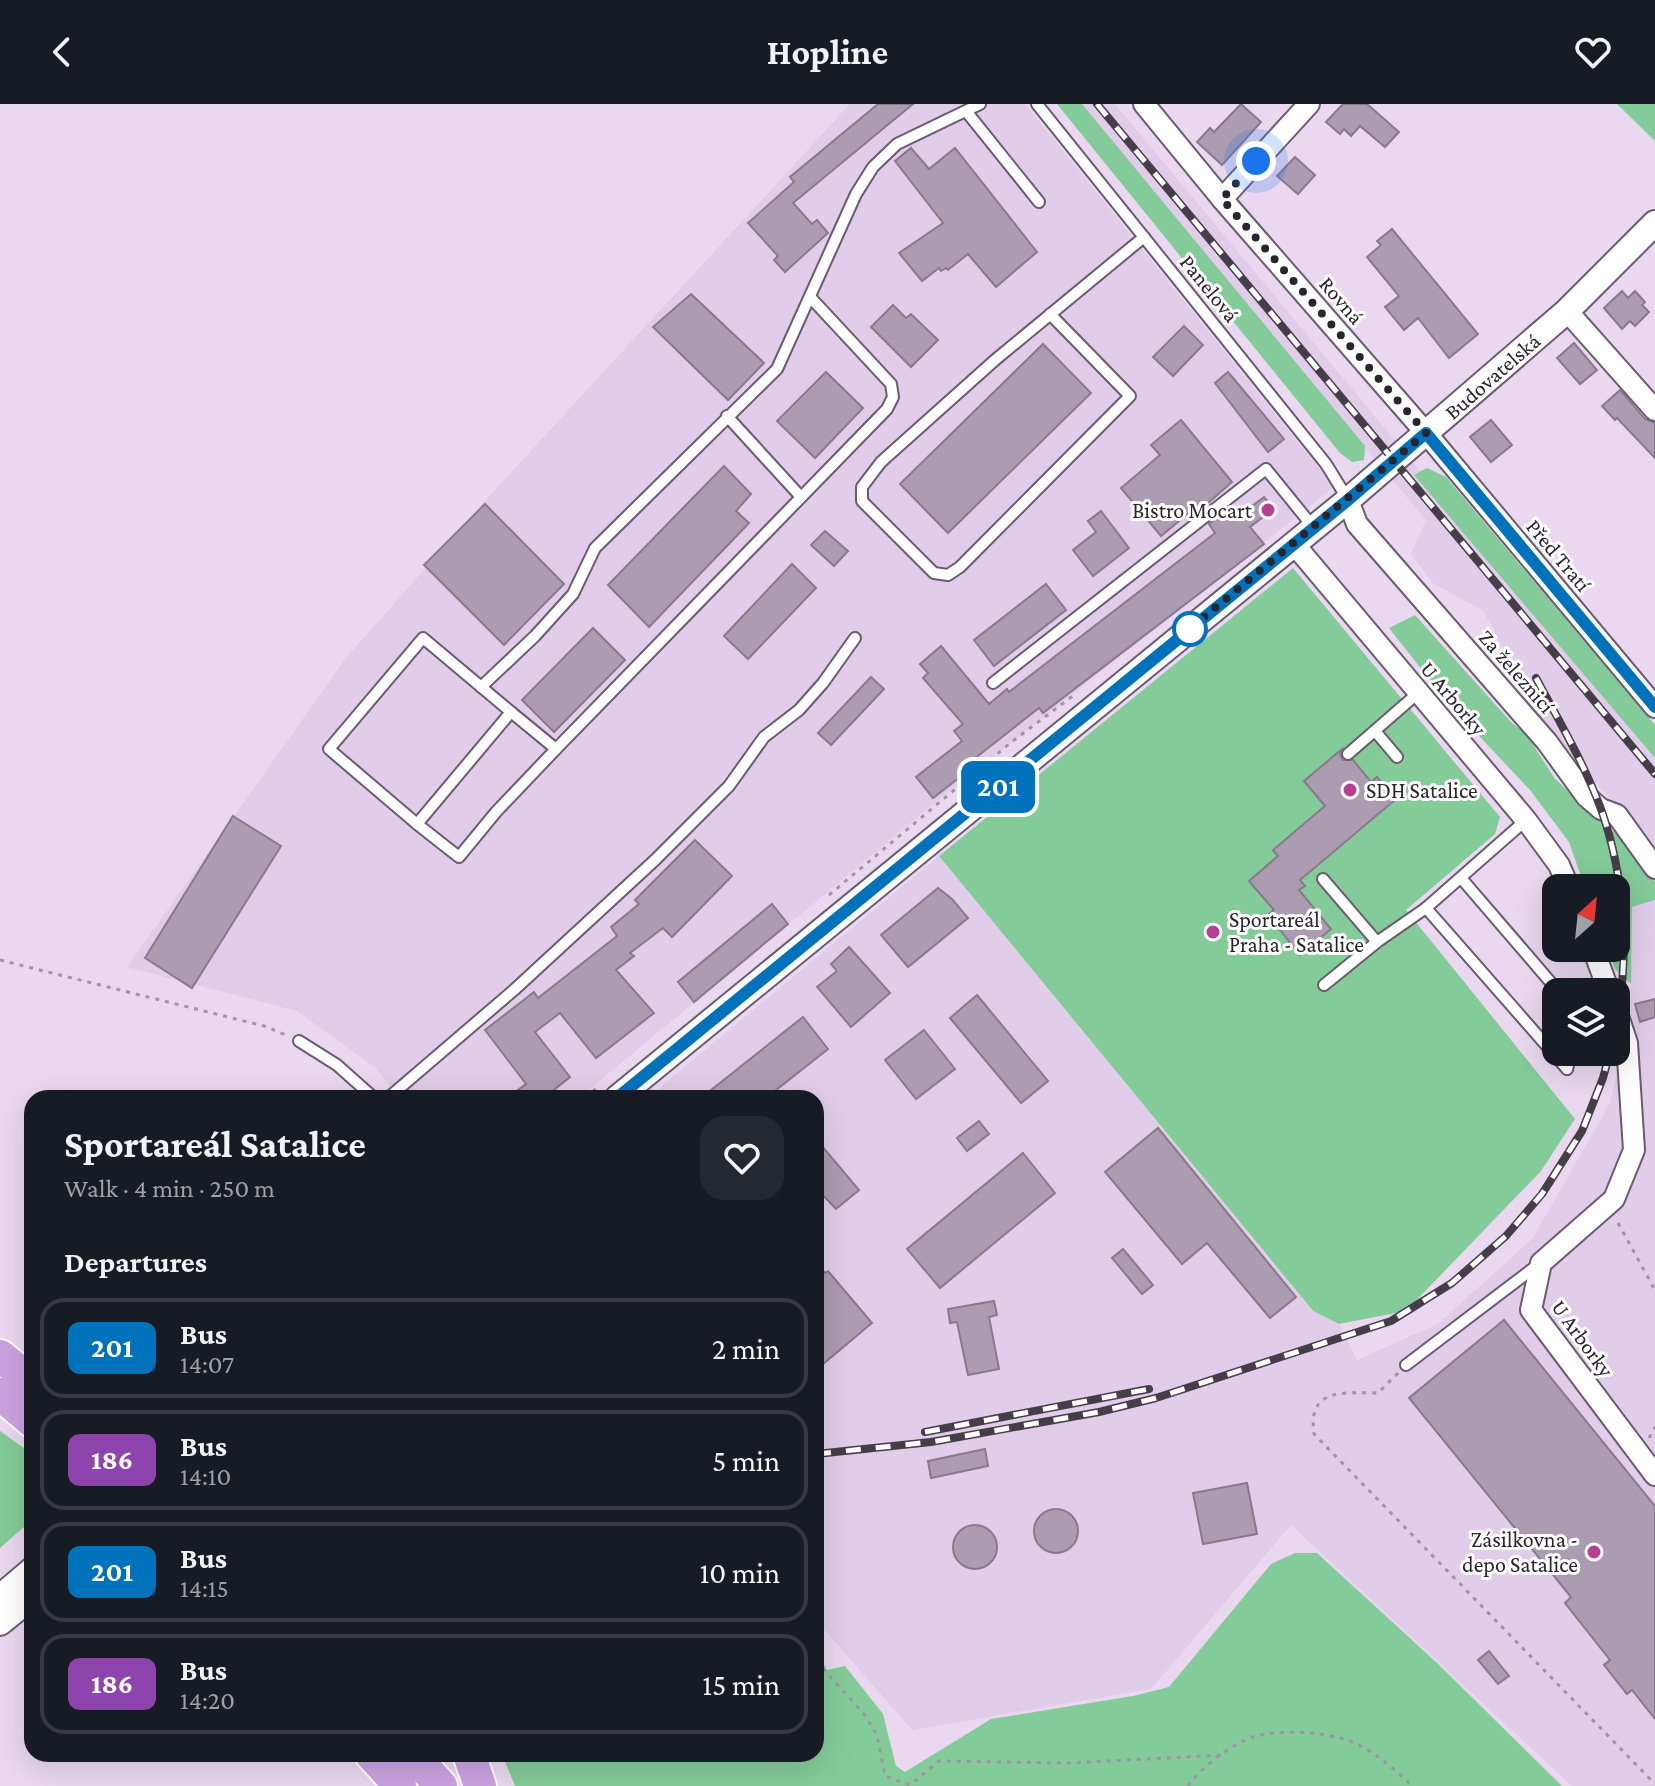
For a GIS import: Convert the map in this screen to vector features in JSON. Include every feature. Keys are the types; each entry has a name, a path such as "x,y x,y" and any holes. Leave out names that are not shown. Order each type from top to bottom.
{"highway":[{"path":"0,1356 24,1376"},
{"path":"0,1394 24,1414"},
{"path":"0,1405 24,1417"},
{"path":"378,1762 400,1786"},
{"path":"419,1762 441,1786"},
{"path":"472,1762 480,1786"}],"street":[{"name":"Rovná","path":"1144,104 1222,199 1426,433"},
{"path":"1222,199 1309,104"},
{"name":"Budovatelská","path":"627,1090 1348,500 1567,311 1655,223"},
{"path":"1567,311 1655,410"},
{"name":"Před Tratí","path":"1426,433 1655,707"},
{"name":"Za železnicí","path":"1348,500 1357,524 1547,742 1587,797 1601,809 1617,815 1655,868"},
{"name":"U Arborky","path":"1294,544 1526,820 1563,874"},
{"path":"1541,1263 1614,1199 1634,1150 1629,1066"},
{"name":"U Arborky","path":"1541,1263 1531,1310 1655,1475"},
{"path":"0,1597 24,1577"},
{"path":"0,1623 24,1604"}],"lane":[{"path":"481,687 535,636 573,594 595,548 777,369 856,194 873,167 897,144 980,104"},
{"name":"Panelová","path":"1037,104 1326,464 1348,500"},
{"path":"966,111 1039,202"},
{"path":"1050,314 1130,396 960,567 948,575 934,573 862,501 862,487 881,462 995,360 1050,314 1144,237"},
{"path":"556,749 423,638 329,749 459,857 496,812 556,749 887,409 893,397 891,384 811,298"},
{"path":"727,416 801,497"},
{"path":"993,683 1266,469 1314,528"},
{"path":"397,1090 514,990 729,786 764,737 799,710 855,638"},
{"path":"1348,754 1418,693"},
{"path":"417,824 511,712"},
{"path":"1375,731 1397,757"},
{"path":"1324,985 1426,908 1526,820"},
{"path":"1461,878 1547,978"},
{"path":"1323,879 1377,942"},
{"path":"1426,908 1542,1040"},
{"path":"299,1041 337,1065 365,1090"},
{"path":"1406,1365 1541,1263"}],"path":[{"path":"0,960 264,1026 299,1041"},
{"path":"1614,1199 1619,1228 1655,1290"},
{"path":"1406,1365 1378,1393 1335,1393 1317,1404 1311,1417 1314,1434 1655,1784"},
{"path":"824,1670 864,1714 877,1735 885,1776 910,1785 939,1761 1070,1763 1222,1755"},
{"path":"1188,1786 1222,1755 1251,1737 1291,1732 1340,1738 1372,1752 1412,1786"}],"shaded area":[{"path":"850,104 1025,104 1334,487 925,811 589,1090 394,1090 376,1068 297,1011 127,967 346,658 482,504"},
{"path":"1079,104 1115,104 1655,753 1655,857 1619,808 1554,738 1483,611 1433,583 1411,554 1426,520"},
{"path":"939,856 1312,1311 1339,1324 1357,1360 1438,1324 1533,1238 1610,1103 1619,1066 1630,1066 1632,907 1655,900 1655,1786 1572,1786 1291,1525 1151,1689 912,1730 824,1629 824,1090 657,1090"}],"green space":[{"path":"1057,104 1082,104 1365,446 1364,460 1352,462 1340,453"},
{"path":"1617,104 1655,104 1655,141"},
{"path":"1427,468 1446,477 1655,725 1655,758 1414,475"},
{"name":"Sportareál Praha - Satalice","path":"1293,568 1500,817 1495,834 1406,910 1575,1119 1541,1171 1406,1311 1339,1324 1313,1311 939,856"},
{"path":"1415,615 1511,722 1526,734 1555,779 1644,859 1655,882 1655,900 1632,907 1631,984 1630,978 1625,978 1612,962 1630,962 1630,874 1580,874 1569,842 1530,790 1449,704 1389,628"},
{"path":"0,1431 24,1448 24,1527 0,1548"},
{"path":"1295,1553 1317,1553 1436,1662 1562,1786 515,1786 505,1762 824,1762 824,1664 827,1670 845,1666 883,1714 896,1766 905,1772 991,1719 1133,1696 1169,1687 1271,1564"}],"building":[{"path":"878,104 913,104 793,203 812,224 817,220 828,233 785,272 774,260 778,256 748,223 794,182 790,177"},
{"path":"1241,104 1261,122 1222,165 1197,142 1210,128 1214,132"},
{"path":"1343,104 1367,104 1399,132 1385,147 1360,126 1351,136 1344,129 1340,134 1326,122"},
{"path":"911,148 929,169 955,148 1037,252 996,287 968,254 948,270 941,271 939,268 922,281 899,253 943,223 895,161"},
{"path":"1295,157 1315,175 1298,194 1277,176"},
{"path":"1392,229 1478,334 1449,358 1418,318 1404,330 1385,307 1399,296 1367,257 1381,245 1377,241"},
{"path":"1622,291 1628,298 1635,291 1649,312 1635,326 1630,321 1622,329 1604,308"},
{"path":"691,294 764,363 728,400 653,327"},
{"path":"893,305 906,318 911,314 938,340 911,367 871,327"},
{"path":"1184,326 1203,345 1173,376 1153,357"},
{"path":"1574,343 1597,370 1580,384 1557,358"},
{"path":"1043,344 1091,393 948,533 900,484"},
{"path":"826,372 863,408 815,458 777,421"},
{"path":"1228,372 1284,439 1268,452 1215,383"},
{"path":"1620,390 1645,419 1655,423 1655,458 1602,406"},
{"path":"1181,420 1232,482 1199,511 1196,507 1161,536 1121,488 1160,455 1151,445"},
{"path":"1491,420 1512,445 1491,462 1470,437"},
{"path":"724,466 751,494 736,511 749,523 649,627 608,585"},
{"path":"1264,497 1274,509 1250,527 1264,544 1043,713 1039,708 969,763 973,767 933,798 916,777 962,741 954,731 963,724 923,678 928,673 920,664 941,646 989,704 1007,689 1009,692 1215,533 1209,524 1229,508 1236,518"},
{"path":"485,504 564,584 504,645 424,565"},
{"path":"1101,511 1129,548 1093,576 1073,550 1096,532 1088,521"},
{"path":"825,531 848,551 834,566 811,545"},
{"path":"792,564 816,588 748,659 724,636"},
{"path":"1046,584 1066,610 994,666 974,640"},
{"path":"593,628 625,660 554,732 522,700"},
{"path":"871,677 884,689 831,745 818,733"},
{"path":"1342,749 1340,755 1343,760 1353,760 1371,782 1377,777 1396,799 1300,880 1305,886 1299,890 1331,929 1300,955 1268,915 1274,910 1249,881 1278,856 1273,850 1325,806 1304,781"},
{"path":"233,816 281,846 192,988 145,958"},
{"path":"695,840 732,876 672,937 663,928 630,953 634,956 616,970 654,1013 596,1058 560,1013 535,1032 570,1077 554,1090 518,1090 526,1084 485,1030 534,992 538,998 617,936 611,927 639,904 635,900"},
{"path":"938,888 968,918 908,967 881,935"},
{"path":"772,904 788,924 694,1002 678,982"},
{"path":"849,947 890,993 851,1027 817,987 837,971 831,964"},
{"path":"977,995 1048,1081 1021,1103 950,1018"},
{"path":"1655,999 1655,1017 1640,1022 1635,1004"},
{"path":"803,1017 828,1049 776,1090 711,1090"},
{"path":"924,1030 955,1069 916,1099 885,1060"},
{"path":"979,1121 989,1134 967,1151 957,1138"},
{"path":"1158,1128 1296,1297 1270,1318 1207,1243 1182,1264 1105,1172"},
{"path":"824,1148 859,1190 836,1209 824,1196"},
{"path":"1023,1153 1055,1193 940,1288 907,1249"},
{"path":"1123,1249 1153,1285 1142,1294 1112,1258"},
{"path":"828,1271 872,1323 824,1363 824,1272"},
{"path":"994,1301 997,1315 989,1317 999,1369 968,1375 957,1322 950,1323 948,1309"},
{"name":"Zásilkovna - depo Satalice","path":"1504,1320 1655,1506 1655,1719 1632,1690 1627,1694 1604,1665 1610,1660 1565,1603 1571,1597 1409,1398"},
{"path":"985,1449 988,1466 931,1478 928,1461"},
{"path":"1247,1483 1257,1534 1203,1544 1193,1493"},
{"path":"1056,1509 1072,1515 1078,1531 1072,1547 1056,1553 1040,1547 1034,1531 1040,1515"},
{"path":"975,1525 991,1531 997,1547 991,1563 975,1569 959,1563 953,1547 959,1531"},
{"path":"1489,1651 1509,1676 1498,1684 1478,1660"}],"railway":[{"path":"1097,104 1655,774"},
{"path":"1536,678 1571,742 1601,809 1609,835 1623,916 1622,978"},
{"path":"824,1453 931,1442 1099,1412 1156,1398 1391,1321 1452,1283 1506,1236 1542,1194 1582,1131 1606,1066"},
{"path":"925,1432 1149,1389"}],"bus line":[{"name":"201","path":"627,1090 1426,433 1655,707"}],"place":[{"name":"Bistro Mocart","path":"1268,510"},
{"name":"SDH Satalice","path":"1350,790"},
{"name":"Sportareál Praha - Satalice","path":"1213,932"},
{"name":"Zásilkovna - depo Satalice","path":"1594,1552"}],"route":[{"path":"1190,629 1186,632 1426,433 1222,199 1256,161"}]}
